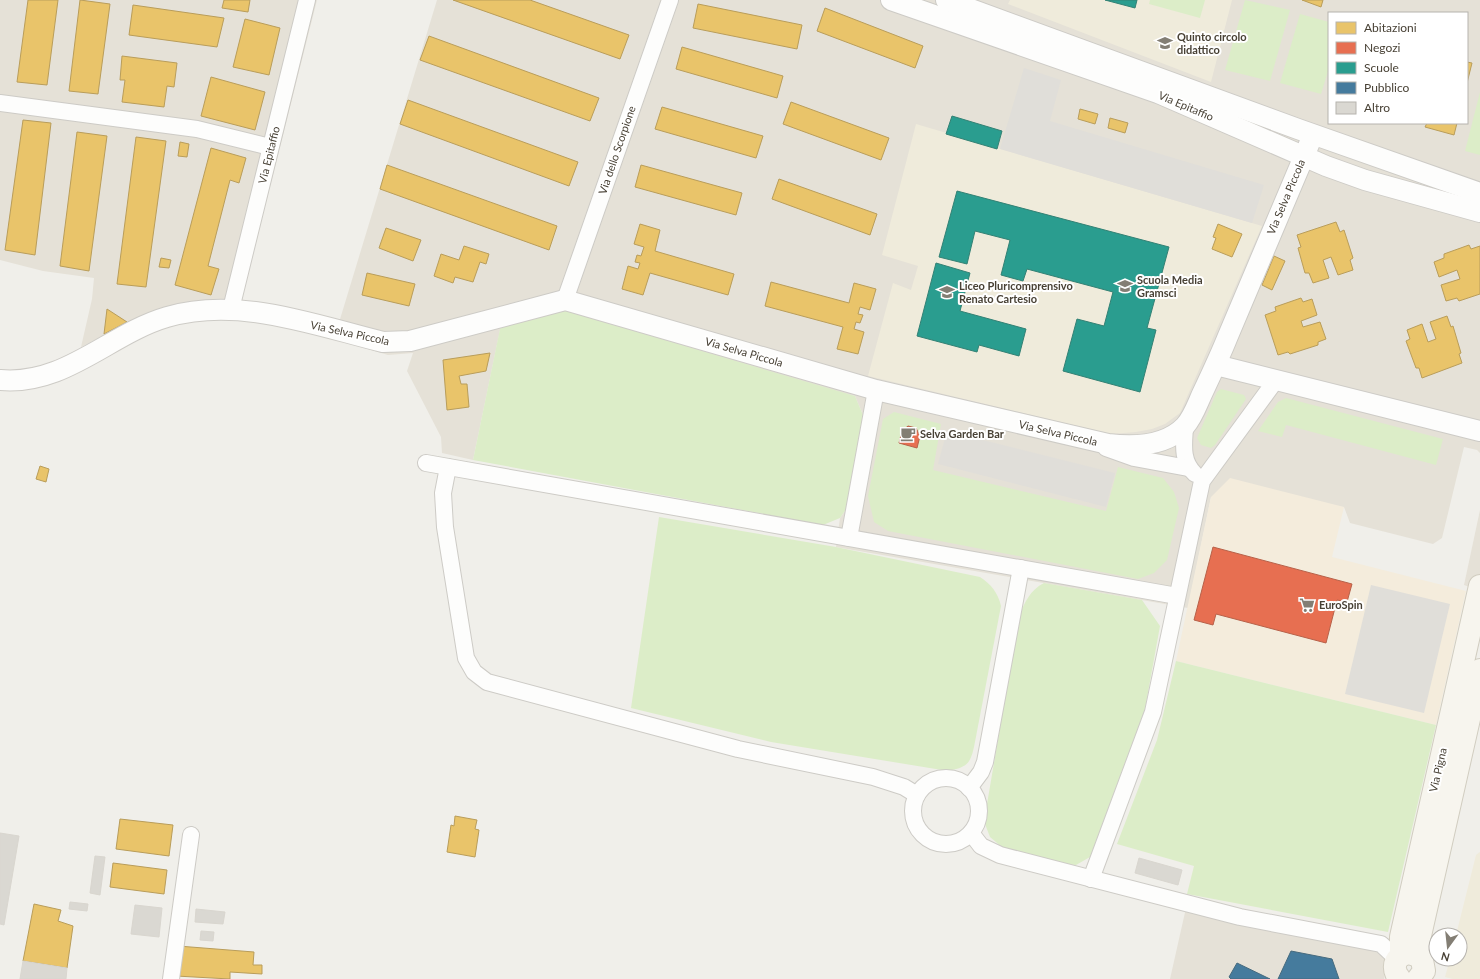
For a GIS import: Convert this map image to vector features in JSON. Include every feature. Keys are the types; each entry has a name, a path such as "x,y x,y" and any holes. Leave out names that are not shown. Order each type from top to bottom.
{"main road":[{"name":"Via Pigna","path":"1401,967 1401,936 1480,586"},
{"path":"1401,967 1419,940 1480,670"},
{"path":"1401,967 1424,965 1424,971 1418,979"}],"street":[{"name":"Via Epitaffio","path":"231,309 307,0"},
{"name":"Via dello Scorpione","path":"565,300 670,0"},
{"name":"Via Epitaffio","path":"891,0 924,5 1158,93 1303,157 1365,180 1480,212"},
{"name":"Via Epitaffio","path":"946,0 1313,135 1480,193"},
{"path":"0,103 197,129 270,147"},
{"name":"Via Selva Piccola","path":"0,380 17,381 35,379 61,369 145,326 167,317 196,311 231,309 248,310 267,313 383,342 396,342 426,338 565,300 876,390 1116,445 1145,444 1163,440 1184,427 1192,416 1216,365 1313,135"},
{"path":"1216,365 1480,431"},
{"path":"1091,879 1153,712 1202,481 1276,380"},
{"path":"849,538 876,390"},
{"path":"1184,427 1184,454 1188,468 1202,481"},
{"path":"1082,438 1134,458 1188,468"},
{"path":"426,463 1177,596"},
{"path":"448,467 444,493 445,528 466,658 474,672 487,682 738,749 873,777 904,787 917,795"},
{"path":"969,788 981,772 984,762 1021,568"},
{"path":"944,778 960,781 969,788 977,800 979,811 977,823 971,833 961,841 948,844 934,842 927,838 918,828 913,816 913,808 917,795 931,782 944,778"},
{"path":"971,833 981,846 1000,855 1240,917 1381,944 1401,967"},
{"path":"171,979 191,836"}],"shaded area":[{"path":"0,0 317,0 240,306 129,323 81,347 92,299 94,278 43,271 0,260"},
{"path":"437,0 1480,0 1480,453 1477,450 1464,447 1442,538 1433,544 1350,523 1344,507 1211,497 1188,608 836,547 840,518 849,505 863,415 855,396 501,325 473,460 442,453 441,437 407,371 413,353 388,355 334,339"},
{"name":"Quinto circolo didattico","path":"1010,0 1232,0 1211,82 1008,4"},
{"path":"1024,68 1061,80 1050,121 1264,185 1252,223 1000,149"},
{"path":"916,124 1262,226 1180,413 1165,424 1152,429 1111,434 868,376 893,283 911,290 918,266 882,255"},
{"path":"947,431 1115,473 1106,507 938,464"},
{"path":"1230,478 1344,507 1332,557 1466,591 1436,725 1176,661 1211,497"},
{"path":"1480,510 1480,591 1464,585"},
{"path":"1371,585 1450,604 1424,713 1345,694"},
{"path":"1480,852 1480,979 1453,979 1445,977 1448,967 1468,967 1468,927 1458,927 1476,855"},
{"path":"1188,899 1392,939 1384,979 1170,979"}],"green space":[{"path":"1150,0 1205,0 1200,18 1149,4"},
{"path":"1245,0 1290,10 1270,81 1225,70"},
{"path":"1300,14 1328,22 1328,71 1321,94 1280,83"},
{"path":"1480,92 1480,155 1465,151"},
{"path":"566,311 855,396 863,415 849,505 840,518 823,525 473,460 501,324"},
{"path":"1221,389 1244,395 1246,399 1215,445 1211,448 1201,445 1197,438 1217,392"},
{"path":"1286,398 1443,439 1436,465 1286,425 1282,437 1258,431 1278,402"},
{"path":"894,412 941,424 933,470 1106,511 1118,467 1163,478 1174,492 1179,508 1167,560 1154,573 1138,579 888,531 874,522 868,496 883,419"},
{"path":"659,517 836,547 980,577 984,580 996,593 1001,606 974,747 969,761 959,768 948,771 771,742 631,708"},
{"path":"1044,583 1142,600 1160,626 1145,709 1090,857 1076,865 1065,864 1003,848 990,837 985,824 987,804 1019,616 1026,601 1035,589"},
{"path":"1176,661 1436,725 1388,932 1187,894 1194,866 1117,844 1157,740"}],"building: Abitazioni":[{"path":"28,0 58,0 47,85 17,82"},
{"path":"80,0 110,4 98,94 69,91"},
{"path":"224,0 250,0 248,12 222,8"},
{"path":"453,0 530,0 629,35 620,59"},
{"path":"1302,0 1323,0 1321,7"},
{"path":"698,4 802,25 797,49 693,28"},
{"path":"133,5 224,18 217,47 129,35"},
{"path":"825,8 923,46 915,68 817,31"},
{"path":"245,19 280,28 269,75 233,67"},
{"path":"429,36 599,98 590,121 420,60"},
{"path":"682,47 783,76 777,98 676,69"},
{"path":"122,56 177,63 174,87 167,86 164,107 122,102 125,80 120,80"},
{"path":"1468,62 1472,63 1468,79"},
{"path":"211,77 265,92 255,130 201,116"},
{"path":"408,100 578,162 569,186 400,124"},
{"path":"791,102 889,138 881,160 783,124"},
{"path":"662,107 763,136 756,158 655,129"},
{"path":"1080,109 1098,114 1095,124 1078,119"},
{"path":"1110,118 1128,123 1125,133 1108,128"},
{"path":"23,120 51,123 35,255 5,250"},
{"path":"1426,124 1457,124 1454,135 1425,127"},
{"path":"77,132 107,136 89,271 60,266"},
{"path":"136,137 166,141 146,287 117,284"},
{"path":"180,142 189,144 187,157 178,156"},
{"path":"211,148 246,158 239,183 230,180 208,266 219,269 211,295 175,285"},
{"path":"387,165 557,226 549,250 380,189"},
{"path":"641,165 742,193 736,215 635,187"},
{"path":"779,179 877,214 870,235 772,199"},
{"path":"1336,222 1340,232 1344,230 1353,258 1350,260 1353,270 1338,275 1331,257 1323,260 1329,278 1313,283 1309,273 1305,273 1298,248 1301,247 1297,235"},
{"path":"640,224 660,230 655,251 734,274 728,295 650,273 643,295 622,289 628,266 638,269 640,263 635,262 637,255 641,256 644,247 634,244"},
{"path":"1218,224 1242,234 1232,257 1212,249 1216,238 1213,237"},
{"path":"386,228 421,240 413,261 379,248"},
{"path":"1469,245 1471,249 1480,246 1480,294 1459,301 1457,298 1446,301 1441,285 1460,279 1457,270 1439,277 1434,262 1444,258 1444,254"},
{"path":"464,246 489,254 486,264 480,262 473,282 455,277 453,283 434,276 441,254 459,260"},
{"path":"1274,256 1285,261 1272,290 1262,285"},
{"path":"161,258 171,260 169,268 159,267"},
{"path":"367,273 415,284 409,306 362,295"},
{"path":"771,282 849,303 854,283 876,289 870,310 860,307 858,314 863,315 860,323 856,322 854,329 864,332 858,354 837,349 843,327 765,306"},
{"path":"1301,298 1303,302 1312,299 1317,315 1301,321 1303,327 1320,322 1326,339 1318,342 1318,345 1290,354 1288,352 1278,355 1265,315 1276,311 1275,307"},
{"path":"107,309 127,322 104,334"},
{"path":"1447,316 1451,327 1453,326 1461,353 1459,354 1462,363 1422,378 1419,368 1416,368 1406,341 1410,339 1407,330 1422,324 1428,342 1436,339 1430,322"},
{"path":"490,353 486,371 459,376 461,384 467,384 469,407 447,410 443,360"},
{"path":"40,466 49,469 46,482 36,479"},
{"path":"455,816 477,820 475,829 479,830 475,857 447,852 451,825 454,826"},
{"path":"120,819 173,825 169,856 116,849"},
{"path":"113,863 167,870 164,894 110,887"},
{"path":"34,904 61,910 58,921 73,926 67,968 23,961"},
{"path":"178,946 254,952 253,965 262,965 262,974 230,972 230,979 176,976"}],"building: Negozi":[{"path":"908,426 916,428 920,436 917,448 899,443 902,431"},
{"path":"1213,547 1352,584 1347,602 1337,600 1326,643 1216,614 1213,625 1194,620"}],"building: Scuole":[{"path":"1105,0 1137,0 1135,8"},
{"path":"952,116 1002,131 997,149 946,134"},
{"name":"Scuola Media Gramsci","path":"957,191 1169,247 1147,328 1156,330 1140,392 1063,371 1077,319 1104,326 1113,292 1027,269 1023,281 1001,275 1010,240 975,231 967,264 939,257"},
{"name":"Liceo Pluricomprensivo Renato Cartesio","path":"936,263 970,273 960,311 1026,329 1019,356 979,345 977,352 917,336"}],"building: Pubblico":[{"path":"1291,951 1332,959 1339,979 1278,979"},
{"path":"1237,963 1270,979 1231,979 1229,977"}],"building: Altro":[{"path":"0,833 19,836 4,925 0,924"},
{"path":"95,856 105,857 100,895 90,893"},
{"path":"1139,858 1182,870 1178,885 1135,873"},
{"path":"70,902 88,904 87,911 69,909"},
{"path":"135,905 162,908 159,937 131,934"},
{"path":"196,909 225,912 223,924 195,922"},
{"path":"201,931 214,932 213,941 200,940"},
{"path":"23,961 67,968 66,979 20,979"}],"place":[{"name":"Quinto circolo didattico","path":"1165,43"},
{"name":"Scuola Media Gramsci","path":"1125,286"},
{"name":"Liceo Pluricomprensivo Renato Cartesio","path":"947,292"},
{"name":"Selva Garden Bar","path":"908,434"},
{"name":"EuroSpin","path":"1307,605"}]}
